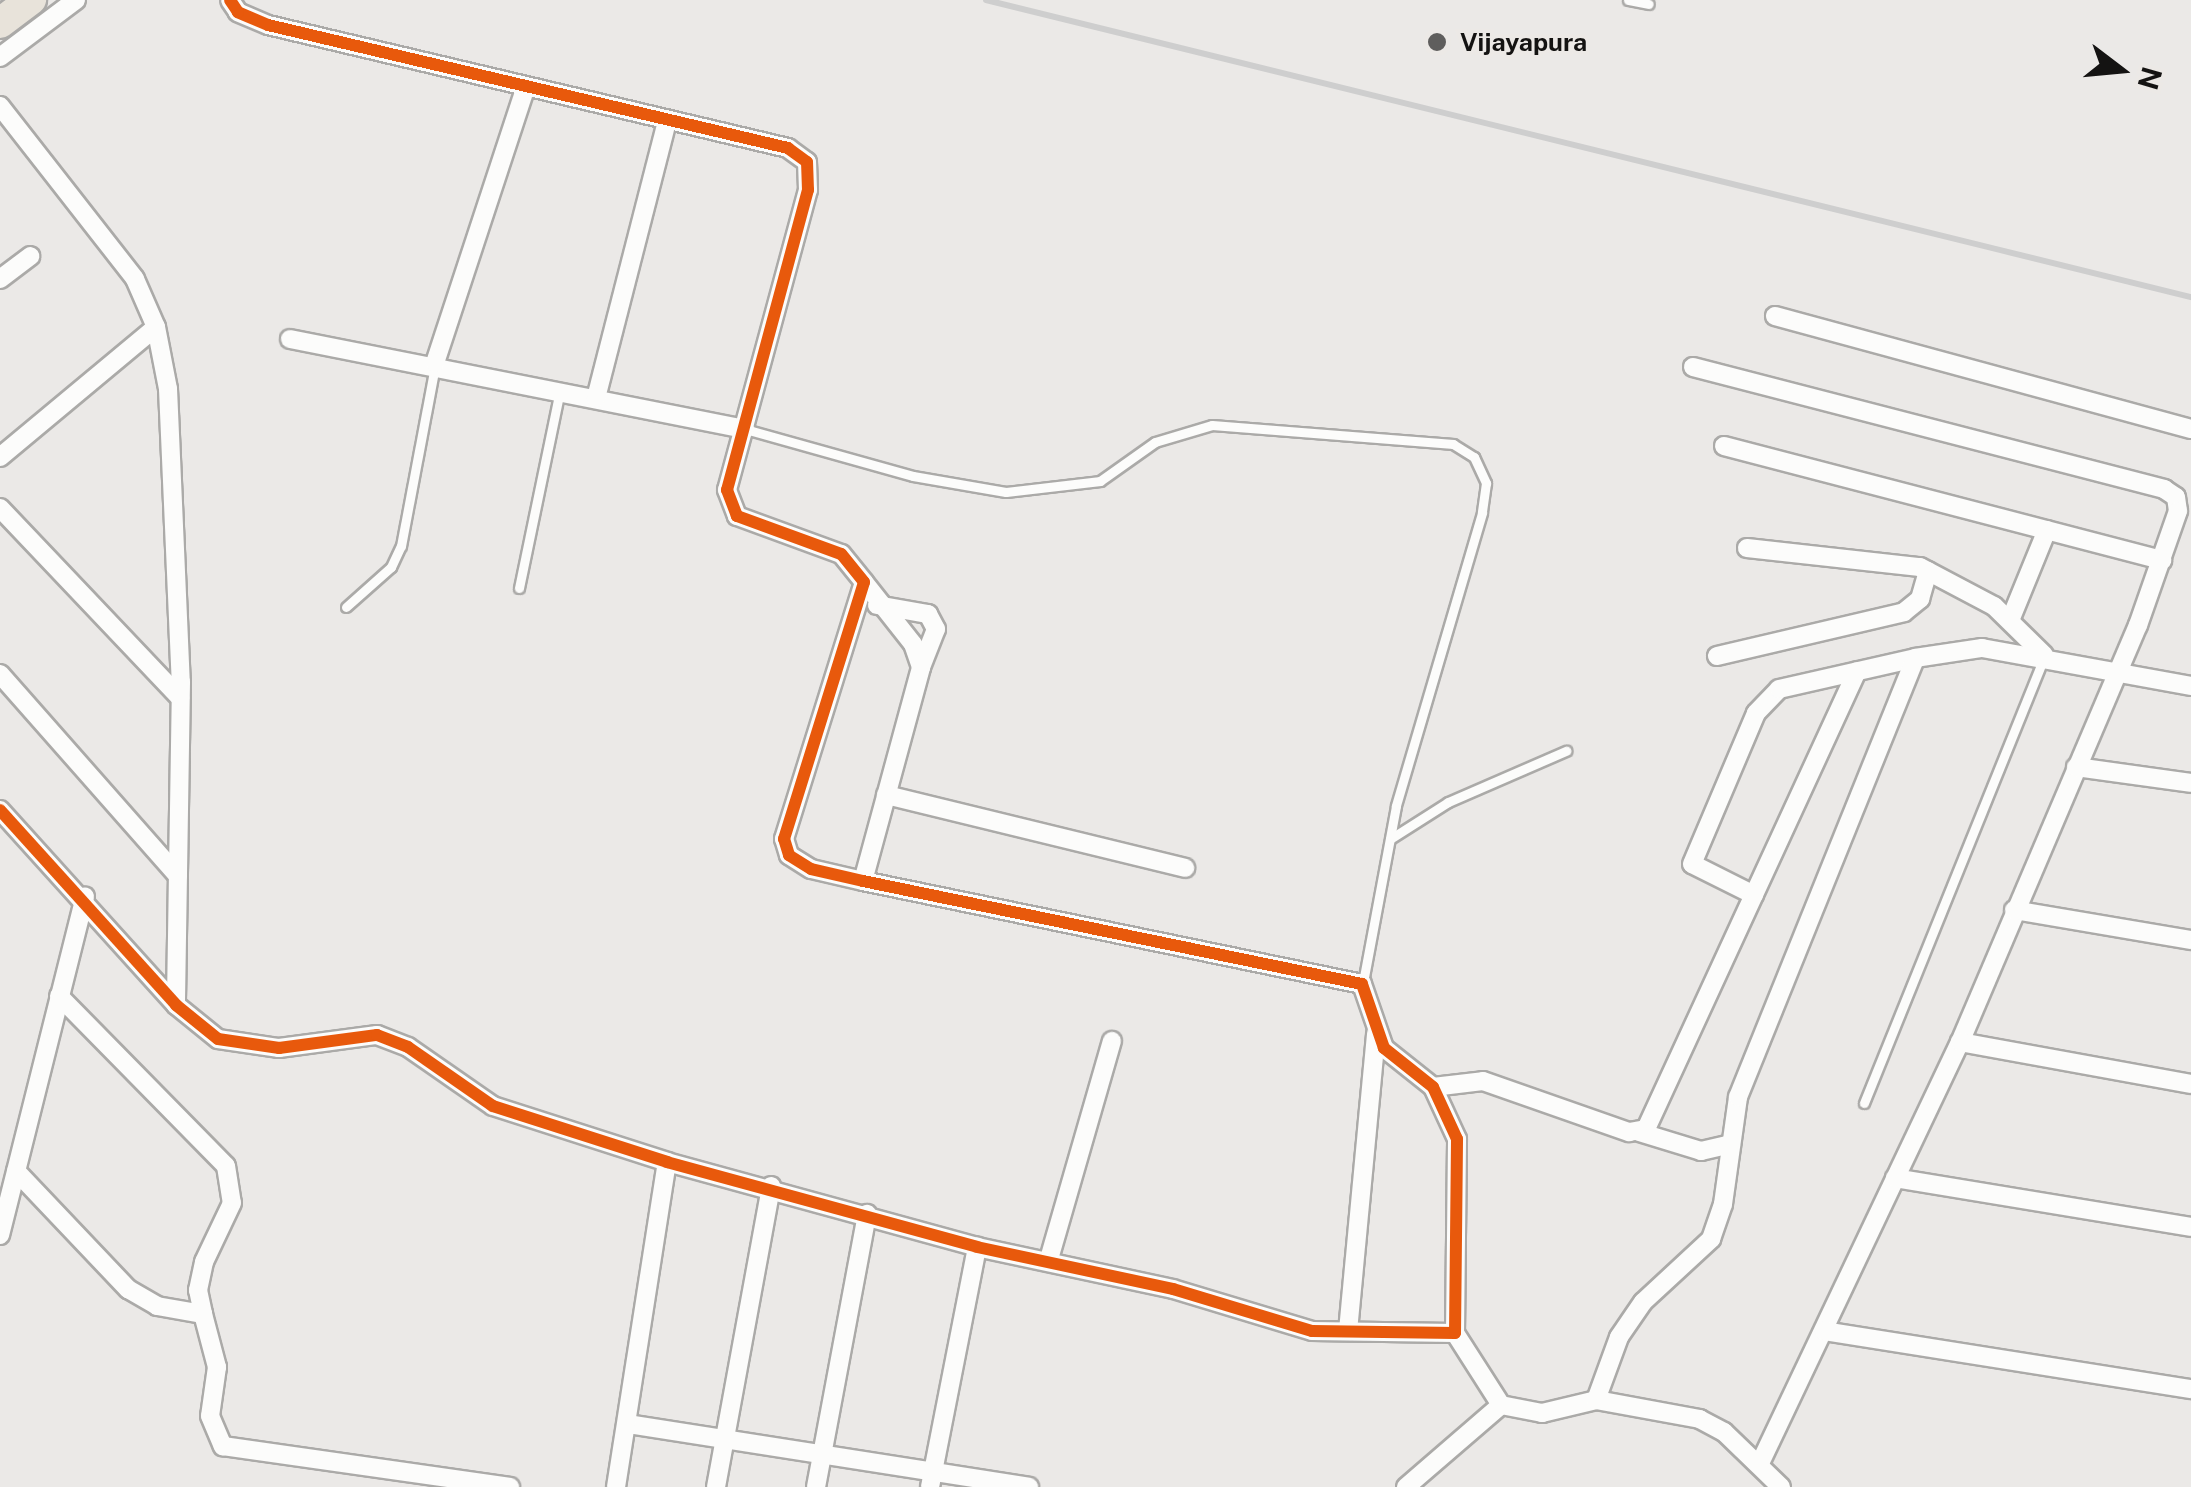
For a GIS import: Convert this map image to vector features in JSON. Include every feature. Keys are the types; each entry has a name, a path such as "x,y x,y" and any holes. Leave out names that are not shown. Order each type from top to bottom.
{"main road":[{"path":"0,22 32,0"}],"street":[{"path":"0,57 76,0"},
{"path":"230,0 238,12 268,25 525,89 788,148 806,162 808,190 727,490 728,507 737,516 841,554 913,644 921,666"},
{"path":"435,363 525,89"},
{"path":"0,106 135,278 156,327 168,389 180,698 176,1005"},
{"path":"596,398 667,121"},
{"path":"0,278 30,256"},
{"path":"1775,316 2191,429"},
{"path":"0,457 156,327"},
{"path":"290,339 435,363 745,430"},
{"path":"1693,367 2164,489 2176,497 2178,511 2117,674 1960,1042 1758,1466"},
{"path":"1724,446 2162,560"},
{"path":"0,508 180,698"},
{"path":"2011,618 2047,530"},
{"path":"1747,548 1896,561 1928,571 2011,618 2044,656"},
{"path":"1718,656 1904,612 1920,599 1928,571"},
{"path":"864,582 784,839 798,864 863,881 1362,984 1376,1033 1394,1062 1433,1087 1456,1139 1455,1333 1501,1405 1542,1412 1596,1400 1700,1419 1777,1486"},
{"path":"855,613 881,603 928,614 936,629 921,666 863,881"},
{"path":"1754,895 1692,864 1756,713 1779,689 1915,658 1982,648 2044,656 2117,674 2191,686"},
{"path":"1596,1400 1602,1374 1635,1314 1711,1239 1755,1049 1915,658"},
{"path":"1639,1132 1651,1123 1857,672"},
{"path":"0,674 178,876"},
{"path":"2076,766 2191,784"},
{"path":"886,795 1185,868"},
{"path":"0,810 85,897 176,1005 218,1038 243,1046 279,1048 377,1035 408,1047 493,1106 667,1162 770,1186 977,1247 1050,1259 1290,1326 1455,1333"},
{"path":"0,1235 85,897"},
{"path":"2014,910 2191,940"},
{"path":"59,996 226,1166 232,1203 204,1262 198,1290 216,1367 210,1416 223,1446 510,1487"},
{"path":"1348,1331 1376,1033"},
{"path":"1050,1259 1112,1041"},
{"path":"1960,1042 2191,1084"},
{"path":"1433,1087 1483,1081 1700,1151 1730,1144"},
{"path":"616,1487 667,1162"},
{"path":"16,1171 128,1288 156,1306 203,1314"},
{"path":"1895,1178 2191,1227"},
{"path":"716,1487 770,1186"},
{"path":"816,1487 867,1214"},
{"path":"932,1478 977,1247"},
{"path":"1824,1331 2191,1390"},
{"path":"1406,1487 1501,1405"},
{"path":"628,1424 822,1451 932,1478 1029,1487"}],"lane":[{"path":"1628,0 1649,4"},
{"path":"346,608 391,566 401,546 435,363"},
{"path":"519,588 560,390"},
{"path":"745,430 913,476 1006,492 1100,481 1155,442 1212,425 1453,444 1474,458 1486,482 1482,514 1390,839 1362,984"},
{"path":"1864,1103 2044,656"},
{"path":"1390,839 1448,802 1566,751"}],"railway":[{"path":"986,0 2191,297"}],"cycle path":[{"path":"0,810 176,1005 218,1039 279,1048 377,1035 408,1047 493,1106 667,1162 977,1247 1173,1289 1312,1331 1455,1333 1457,1139 1433,1087 1384,1048 1362,984 863,881 811,869 789,855 784,839 864,582 841,554 737,516 727,490 808,190 807,162 788,148 268,25 238,12 230,0"}],"place":[{"name":"Vijayapura","path":"1437,42"}]}
